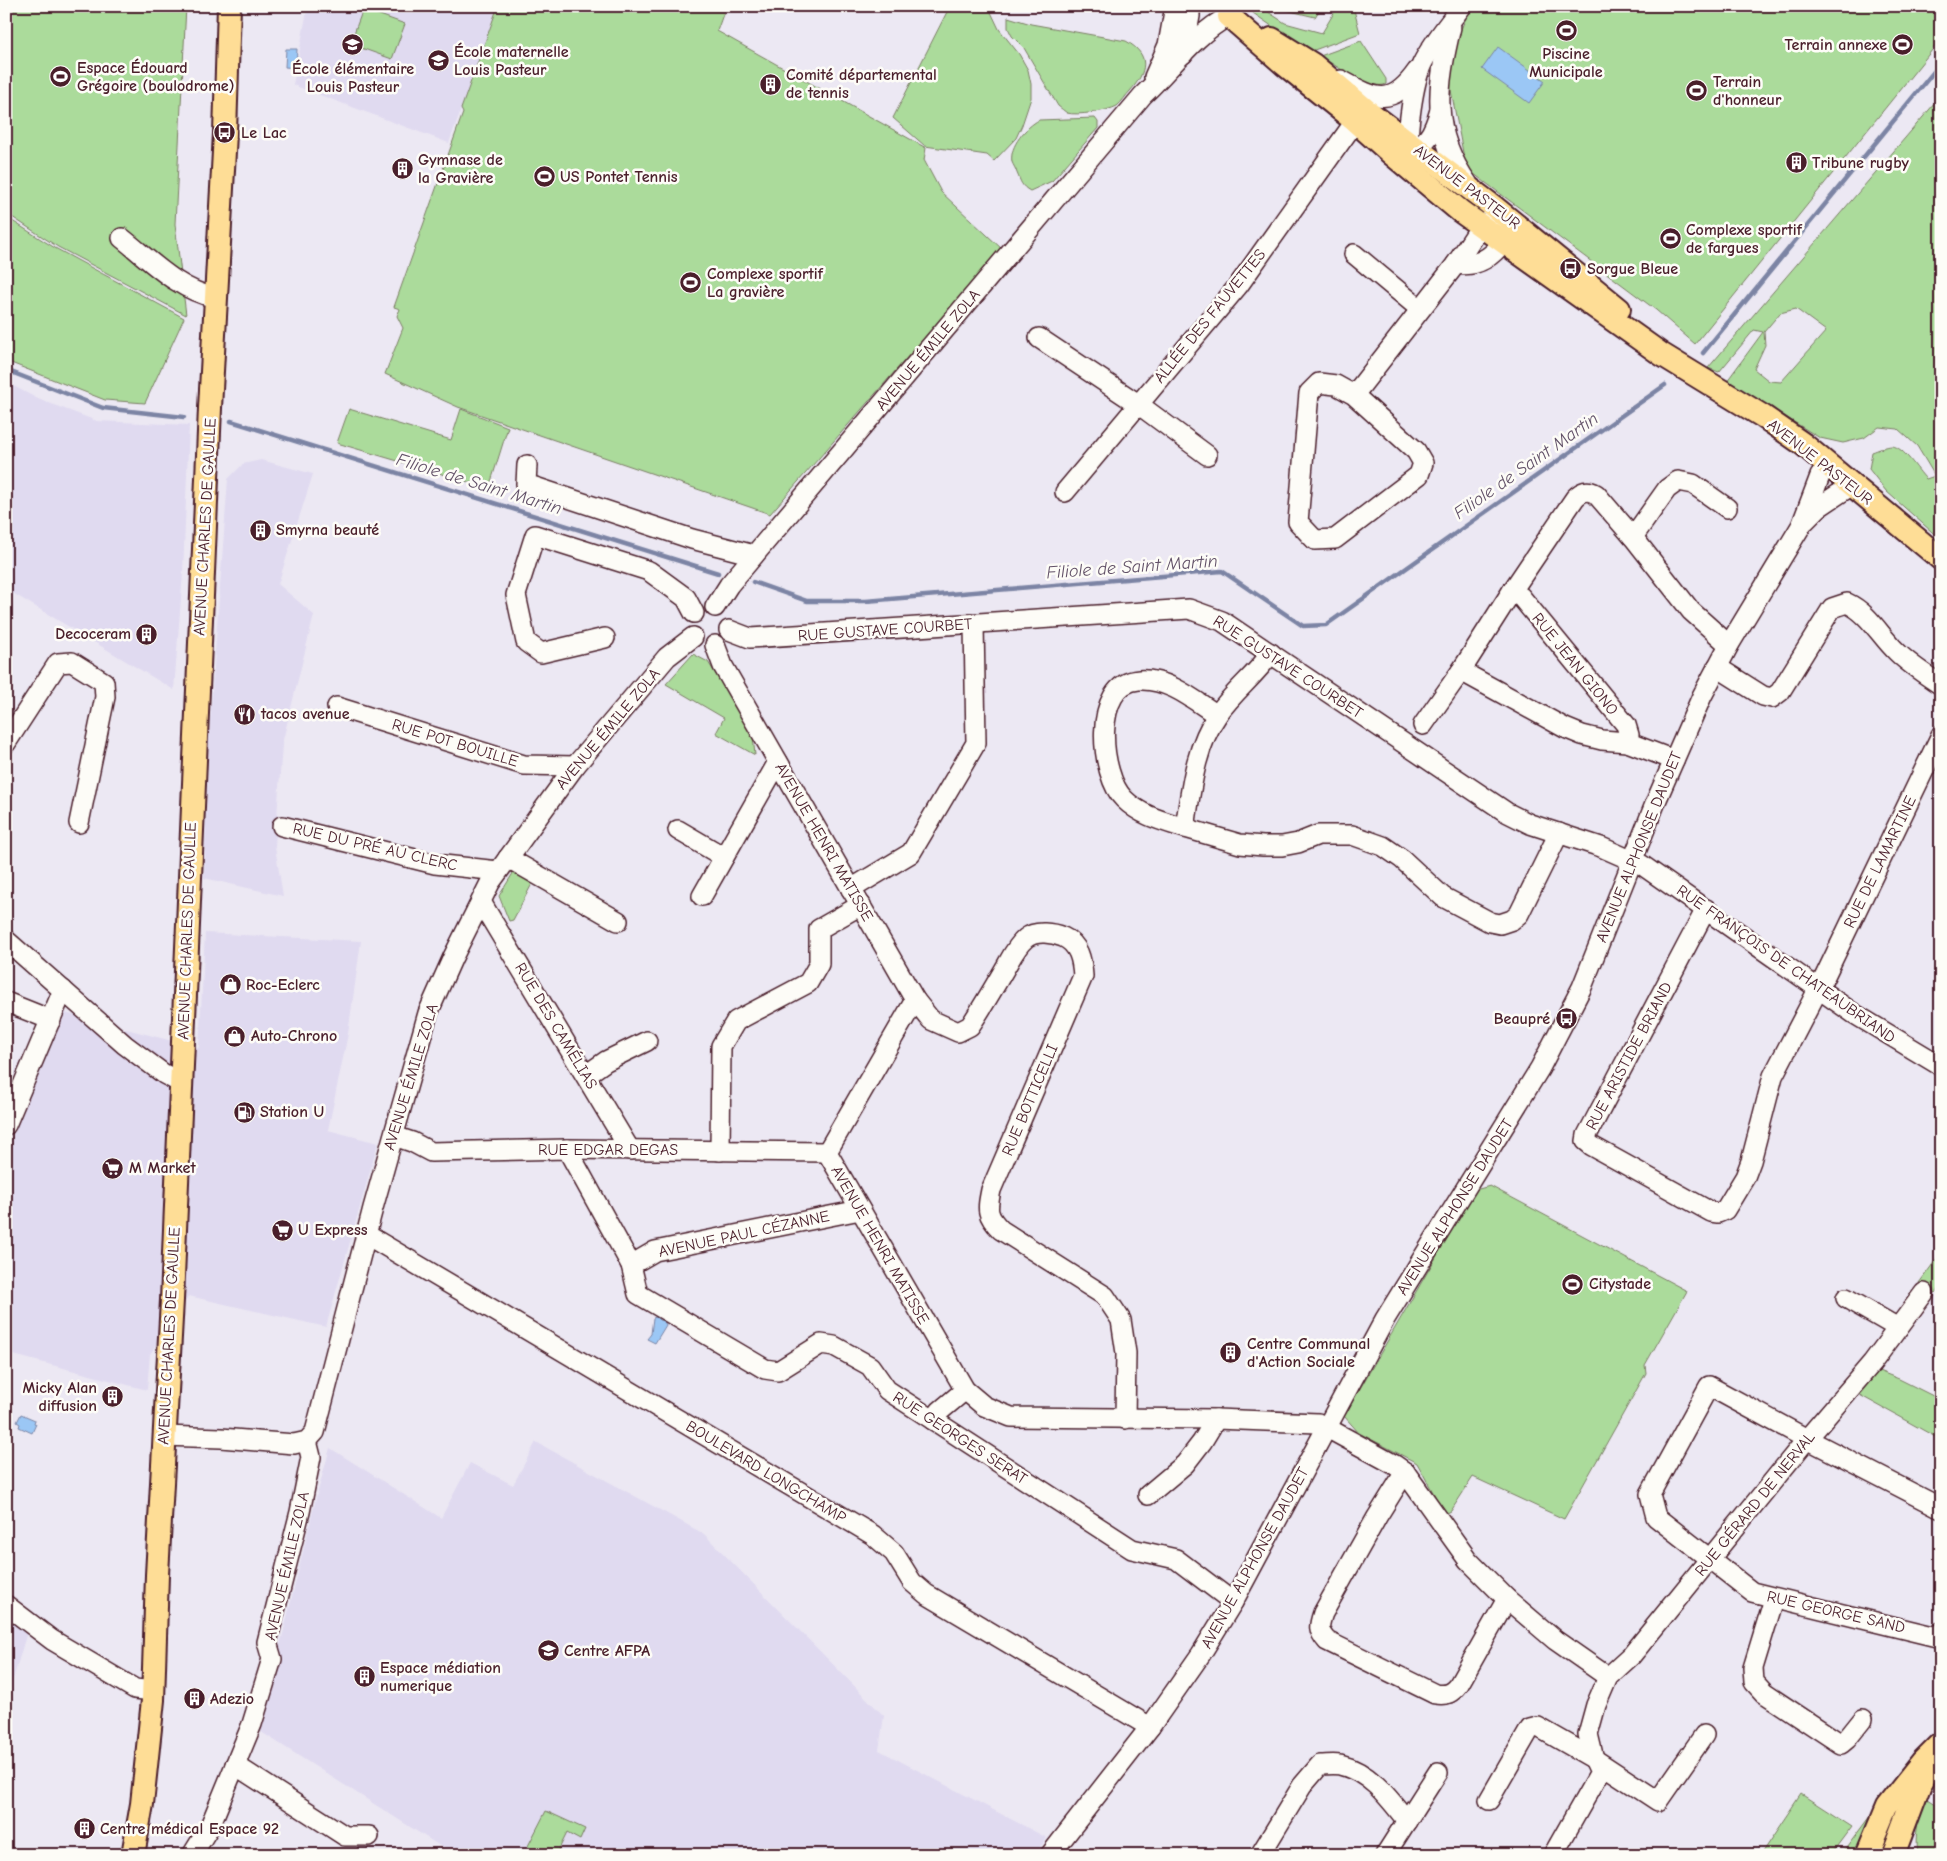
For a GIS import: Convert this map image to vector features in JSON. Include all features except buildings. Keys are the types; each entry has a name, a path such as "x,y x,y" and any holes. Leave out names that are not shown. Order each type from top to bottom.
{"main road":[{"name":"AVENUE CHARLES DE GAULLE","path":"133,1855 142,1804 153,1691 220,204 224,167 229,6"},
{"name":"AVENUE PASTEUR","path":"1222,11 1312,64 1361,119 1418,175 1481,226 1661,354 1783,429 1828,464 1941,559"},
{"name":"AVENUE PASTEUR","path":"1222,11 1284,64 1361,119 1411,147 1475,192 1600,293 1694,373"},
{"path":"1867,1855 1887,1807 1922,1763 1941,1744"},
{"path":"1893,1855 1920,1783 1941,1749"}],"street":[{"name":"AVENUE ÉMILE ZOLA","path":"1143,96 1163,59 1168,45 1176,6"},
{"path":"1184,54 1190,6"},
{"name":"AVENUE ÉMILE ZOLA","path":"715,607 729,585 754,555 1143,96 1212,27 1222,11"},
{"path":"1312,64 1363,93 1378,97 1402,90 1421,66 1457,12"},
{"path":"1457,12 1441,71 1440,110 1452,158 1475,192"},
{"path":"1418,175 1408,127 1421,66"},
{"path":"1411,147 1429,137 1434,129 1440,110"},
{"name":"ALLÉE DES FAUVETTES","path":"1065,492 1238,286 1361,119"},
{"path":"1354,395 1456,264 1481,226 1488,221 1503,216 1508,235 1496,250 1477,264 1468,266 1456,264"},
{"path":"122,238 179,284 201,294 216,298"},
{"path":"1354,254 1420,309"},
{"path":"1039,338 1138,404 1207,455"},
{"path":"1319,383 1336,385 1354,395 1416,451 1423,463 1419,475 1335,539 1315,540 1298,522 1309,393 1319,383"},
{"name":"AVENUE ALPHONSE DAUDET","path":"1050,1855 1150,1727 1233,1602 1385,1320 1540,1068 1582,987 1674,760 1717,667 1801,526 1820,476 1828,464"},
{"path":"527,465 526,484 692,539 754,555"},
{"path":"1634,537 1666,489 1678,481 1693,484 1727,508"},
{"name":"AVENUE ALPHONSE DAUDET","path":"1801,526 1819,507 1852,485"},
{"path":"1423,725 1461,671 1575,498 1582,492 1590,490 1596,494 1634,537 1691,611 1729,645"},
{"path":"605,638 542,653 526,642 516,595 535,535 649,571 686,598 694,613"},
{"name":"RUE JEAN GIONO","path":"1512,591 1521,597 1626,725 1629,736 1627,742"},
{"path":"1717,667 1763,696 1772,698 1780,692 1832,608 1847,603 1856,607 1864,614 1897,653 1941,685"},
{"path":"704,607 715,607 720,609 728,618 729,630 724,639 715,645 702,645 693,637 689,625 694,613 704,607"},
{"name":"RUE GUSTAVE COURBET","path":"729,630 750,638 1189,609 1222,621 1506,812 1530,824 1633,860"},
{"path":"720,1151 721,1046 736,1021 808,982 819,964 820,929 911,853 976,743 974,624"},
{"name":"AVENUE ÉMILE ZOLA","path":"192,1855 210,1826 252,1724 272,1659 267,1642 311,1457 307,1441 315,1432 428,1013 453,957 490,883 575,766 667,657 693,637"},
{"name":"AVENUE HENRI MATISSE","path":"715,645 724,666 778,762 915,1000 827,1152 965,1390 984,1406 1011,1417 1125,1420 1216,1419 1318,1423 1396,1465 1405,1472"},
{"path":"1185,828 1197,761 1217,715 1271,653"},
{"path":"6,743 58,663 72,662 104,682 105,697 79,823"},
{"path":"1461,671 1565,728 1602,740 1627,742 1674,760"},
{"path":"1217,715 1166,684 1138,680 1128,683 1117,690 1109,705 1104,724 1108,769 1114,786 1124,799 1148,816 1240,844 1282,846 1298,843 1318,835 1352,835 1383,846 1412,867 1443,896 1490,922 1500,924 1512,920 1519,914 1560,833"},
{"name":"RUE POT BOUILLE","path":"337,707 524,765 575,766"},
{"name":"RUE DE LAMARTINE","path":"1818,988 1941,735"},
{"path":"702,896 778,762"},
{"name":"RUE DU PRÉ AU CLERC","path":"282,826 435,864 503,865"},
{"path":"678,830 724,857"},
{"name":"RUE FRANÇOIS DE CHATEAUBRIAND","path":"1633,860 1889,1036 1941,1066"},
{"path":"503,865 618,921"},
{"name":"RUE DES CAMÉLIAS","path":"481,902 630,1150"},
{"name":"RUE ARISTIDE BRIAND","path":"1706,909 1587,1135 1586,1141 1592,1146 1711,1212 1718,1213 1725,1210 1745,1177 1751,1161 1773,1076 1818,988"},
{"name":"RUE BOTTICELLI","path":"915,1000 931,1020 958,1032 970,1026 1016,950 1027,937 1042,933 1054,934 1071,940 1077,948 1082,961 1083,976 991,1190 988,1208 990,1219 1001,1230 1105,1296 1121,1320 1126,1353 1125,1420"},
{"path":"6,940 125,1045 164,1074 181,1083"},
{"path":"6,1125 63,990"},
{"path":"6,1002 51,1020"},
{"path":"586,1075 606,1061 647,1040"},
{"name":"RUE EDGAR DEGAS","path":"394,1136 412,1142 431,1152 567,1149 827,1152"},
{"name":"RUE GEORGES SERAT","path":"567,1149 631,1265 638,1294 765,1370 778,1371 820,1344 834,1346 870,1366 887,1390 1132,1549 1176,1559 1233,1602"},
{"name":"AVENUE PAUL CÉZANNE","path":"631,1265 655,1251 860,1210"},
{"name":"BOULEVARD LONGCHAMP","path":"367,1235 873,1535 894,1553 912,1582 926,1594 1150,1727"},
{"name":"RUE GÉRARD DE NERVAL","path":"1608,1677 1632,1656 1807,1439 1872,1363 1924,1293"},
{"path":"1846,1298 1898,1328"},
{"name":"RUE GEORGE SAND","path":"1807,1439 1710,1386 1650,1494 1656,1517 1752,1592 1937,1636 1941,1632"},
{"path":"933,1420 940,1411 965,1390"},
{"path":"1148,1495 1185,1464 1216,1419"},
{"path":"164,1436 221,1438 294,1444 307,1441"},
{"path":"1807,1439 1941,1508"},
{"path":"1507,1599 1459,1684 1452,1693 1443,1695 1435,1694 1327,1641 1322,1636 1319,1626 1323,1613 1377,1517 1405,1472 1468,1560 1507,1599 1554,1640 1608,1677 1596,1705 1588,1734 1594,1759 1600,1772 1553,1855"},
{"path":"1774,1598 1753,1668 1754,1682 1764,1693 1840,1744 1847,1739 1864,1719"},
{"path":"6,1605 52,1640 135,1689 153,1691"},
{"path":"1489,1800 1530,1729 1538,1727 1594,1759 1658,1802 1704,1735"},
{"path":"1260,1855 1302,1786 1320,1764 1340,1765 1365,1775 1385,1794 1407,1821"},
{"path":"235,1765 345,1836 369,1836"},
{"path":"1385,1855 1438,1772"}],"shaded area":[{"path":"308,6 498,6 449,143 293,85"},
{"path":"6,382 38,399 97,421 189,425 183,573 174,690 6,589"},
{"path":"261,460 313,474 278,584 314,615 282,744 275,847 283,896 204,878 209,733 228,479 243,464"},
{"path":"205,933 361,941 348,1034 328,1130 378,1143 326,1327 189,1296 150,1354 147,1390 6,1353 6,1151 65,1013 199,1048"},
{"name":"Centre AFPA","path":"536,1442 704,1534 884,1716 879,1750 1047,1838 1034,1855 454,1855 255,1728 283,1634 330,1448 441,1518 470,1463 513,1485"},
{"path":"6,1616 27,1632 6,1703"}],"green space":[{"path":"6,6 186,6 175,224 186,315 58,247 6,213"},
{"name":"Complexe sportif La gravière","path":"498,6 726,6 717,31 926,148 924,160 941,192 1002,249 770,514 458,407 385,374 403,328 397,316 400,309 394,307 463,113 461,109"},
{"path":"950,6 977,6 990,10 999,29 1019,54 1028,70 1031,98 1022,125 1016,138 994,161 987,155 925,146 893,118"},
{"path":"1252,6 1259,6 1285,23 1322,33 1338,6 1353,6 1360,33 1309,52 1253,13"},
{"path":"1281,6 1322,6 1315,17 1286,10"},
{"name":"Complexe sportif de fargues","path":"1474,6 1941,6 1941,39 1695,344 1656,310 1466,168 1450,85 1456,40 1467,16"},
{"path":"363,9 405,24 392,59 350,44"},
{"path":"1008,17 1031,24 1126,41 1140,52 1144,64 1143,71 1136,84 1117,106 1107,110 1078,114 1067,113 1058,106 1024,48 1012,36 1008,28"},
{"path":"1361,41 1386,79 1386,84 1372,84 1363,81 1320,56"},
{"path":"1941,96 1941,540 1886,491 1869,469 1872,452 1892,446 1901,450 1926,479 1935,476 1917,446 1898,429 1879,427 1864,438 1843,443 1820,438 1727,381 1763,332 1754,330 1719,372 1708,368","holes":["1796,309 1826,331 1781,382 1769,381 1754,369 1765,345 1764,332 1780,313"]},
{"path":"1095,118 1098,122 1098,128 1052,181 1030,191 1025,187 1020,181 1012,163 1012,156 1016,144 1029,127 1039,120"},
{"path":"6,217 55,248 184,318 145,403 105,400 6,361"},
{"path":"349,409 451,440 461,409 508,427 489,488 337,443"},
{"path":"693,654 708,662 719,679 753,736 755,755 716,733 724,718 666,684"},
{"path":"515,870 533,882 513,920 509,921 499,896"},
{"path":"1490,1186 1687,1291 1645,1365 1646,1373 1564,1519 1473,1477 1451,1511 1445,1514 1417,1463 1359,1433 1344,1416 1475,1190"},
{"path":"1941,1253 1941,1287 1936,1293 1919,1283"},
{"path":"1876,1370 1941,1400 1941,1440 1856,1393"},
{"path":"1801,1794 1852,1827 1831,1855 1760,1855"},
{"path":"1924,1797 1941,1808 1941,1855 1917,1855 1917,1833"},
{"path":"546,1811 585,1829 580,1840 567,1833 556,1855 526,1855 528,1846"},
{"path":"1870,1816 1873,1818 1859,1855 1841,1855"}],"water":[{"path":"1498,47 1545,81 1529,103 1482,69"},
{"path":"286,49 297,49 296,68 285,67"},
{"path":"656,1317 664,1321 666,1325 655,1343 647,1339 651,1334 653,1318"},
{"path":"21,1414 35,1420 34,1423 36,1424 32,1433 19,1427 20,1424 17,1422"}],"waterway":[{"name":"Filiole de Saint Martin","path":"1703,353 1941,63"},
{"name":"Filiole de Saint Martin","path":"6,370 103,408 184,417"},
{"name":"Filiole de Saint Martin","path":"753,582 807,601 866,601 1222,571 1303,626 1326,625 1665,385"},
{"name":"Filiole de Saint Martin","path":"231,421 718,573"}],"place":[{"name":"Piscine Municipale","path":"1566,30"},
{"name":"École élémentaire Louis Pasteur","path":"353,45"},
{"name":"Terrain annexe","path":"1903,45"},
{"name":"École maternelle Louis Pasteur","path":"438,61"},
{"name":"Espace Édouard Grégoire (boulodrome)","path":"61,77"},
{"name":"Comité départemental de tennis","path":"770,84"},
{"name":"Terrain d'honneur","path":"1697,91"},
{"name":"Le Lac","path":"225,133"},
{"name":"Tribune rugby","path":"1796,163"},
{"name":"Gymnase de la Gravière","path":"402,169"},
{"name":"US Pontet Tennis","path":"544,177"},
{"name":"Complexe sportif de fargues","path":"1670,239"},
{"name":"Sorgue Bleue","path":"1571,269"},
{"name":"Complexe sportif La gravière","path":"691,283"},
{"name":"Smyrna beauté","path":"260,530"},
{"name":"Decoceram","path":"147,634"},
{"name":"tacos avenue","path":"245,714"},
{"name":"Roc-Eclerc","path":"230,985"},
{"name":"Beaupré","path":"1566,1019"},
{"name":"Auto-Chrono","path":"235,1036"},
{"name":"Station U","path":"244,1112"},
{"name":"M Market","path":"113,1168"},
{"name":"U Express","path":"282,1230"},
{"name":"Citystade","path":"1573,1284"},
{"name":"Centre Communal d'Action Sociale","path":"1231,1353"},
{"name":"Micky Alan diffusion","path":"113,1397"},
{"name":"Centre AFPA","path":"548,1651"},
{"name":"Espace médiation numerique","path":"364,1677"},
{"name":"Adezio","path":"194,1699"},
{"name":"Centre médical Espace 92","path":"84,1829"}]}
